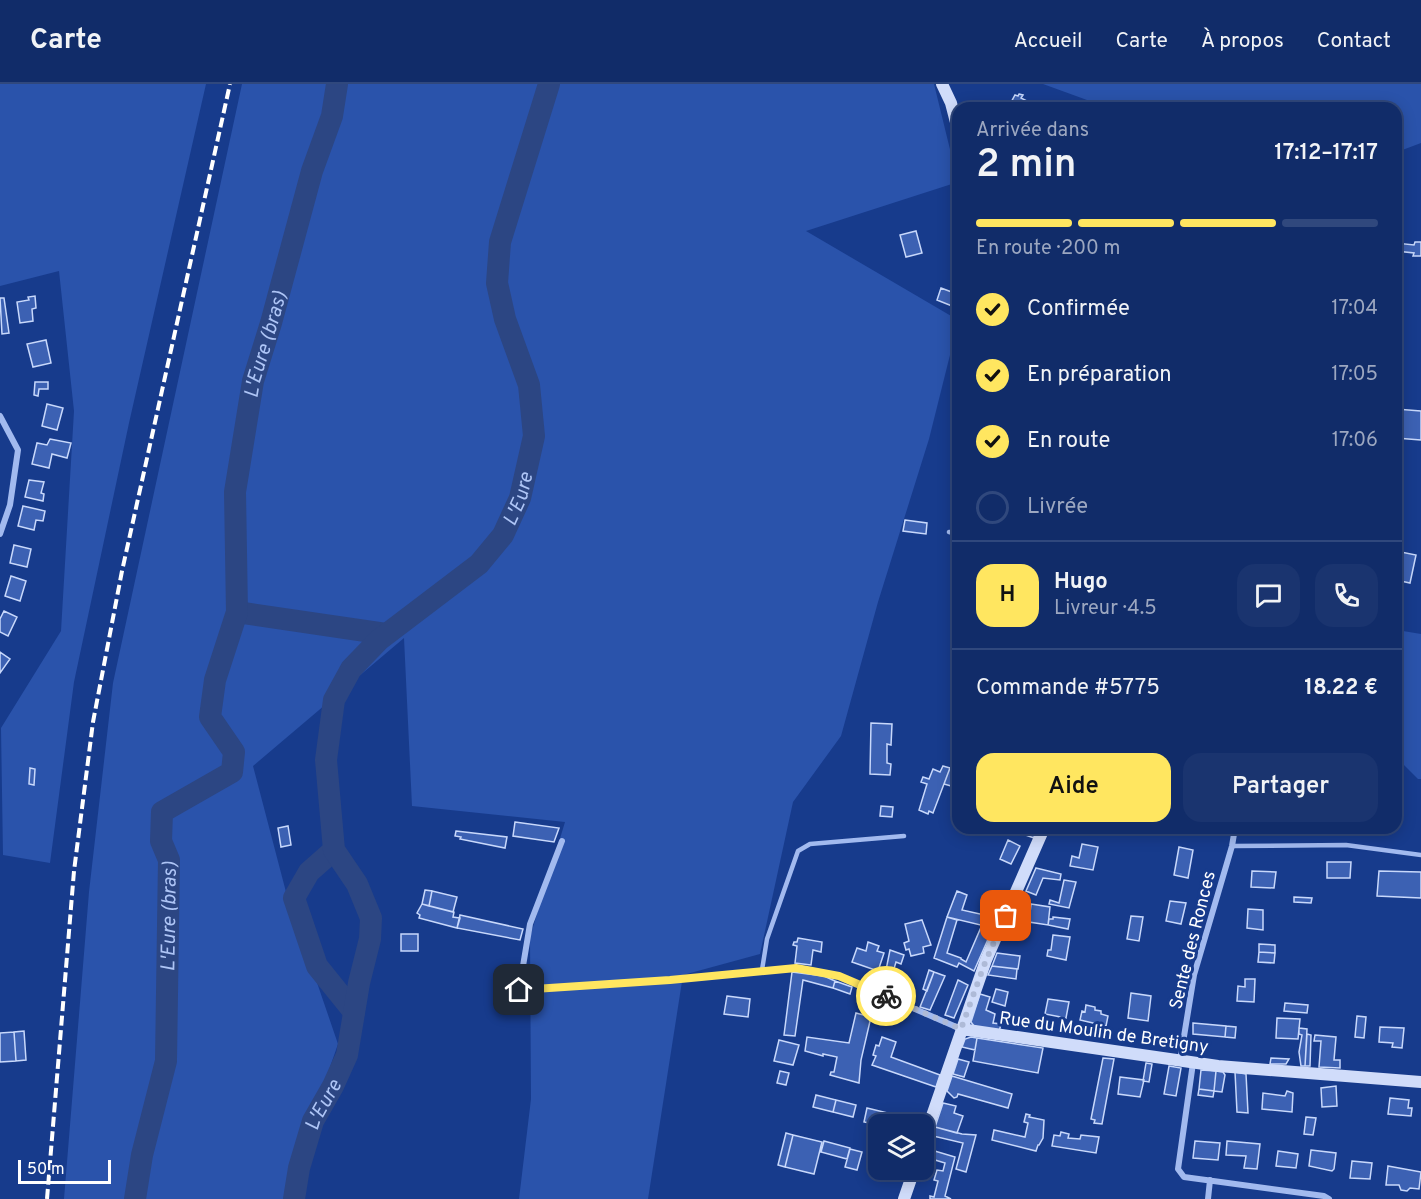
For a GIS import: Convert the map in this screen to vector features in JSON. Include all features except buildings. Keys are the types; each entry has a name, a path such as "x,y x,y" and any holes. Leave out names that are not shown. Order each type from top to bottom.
{"street":[{"path":"942,84 952,107"},
{"path":"0,416 18,450 10,505 0,534"},
{"path":"932,1114 986,960 1041,834"},
{"name":"Sente des Ronces","path":"1234,834 1194,975 1178,1169 1184,1177 1324,1196 1329,1199"},
{"name":"Rue du Moulin de Bretigny","path":"562,841 530,924 519,990 670,980 796,968 839,976 961,1029 1186,1062 1421,1082"},
{"path":"904,1199 911,1180"},
{"path":"1208,1199 1210,1180"}],"lane":[{"path":"762,970 767,939 798,851 810,844 904,836"},
{"path":"1232,846 1346,845 1421,855"}],"shaded area":[{"path":"0,84 206,84 129,423 74,682 50,863 3,855 1,728 61,631 74,411 59,271 0,286"},
{"path":"242,84 934,84 952,158 952,184 806,231 952,316 952,347 929,439 878,602 841,736 793,802 760,954 683,975 648,1199 519,1199 531,1099 530,937 565,822 412,806 404,638 253,766 286,892 338,1044 284,1199 64,1199 89,892 113,683"},
{"path":"1043,84 1421,84 1421,143 1402,150 1402,102 1092,102"},
{"path":"1402,631 1421,634 1421,779 1418,779 1403,764"}],"waterway":[{"name":"L'Eure (bras)","path":"135,1199 142,1155 166,1061 169,860 161,841 162,812 232,772 234,752 210,717 215,680 237,612 235,492 253,381 312,171 332,116 337,84"},
{"name":"L'Eure","path":"294,1199 299,1168 313,1121 347,1055 359,983 370,939 371,918 357,884 334,850 326,760 334,700 351,669 379,640 479,564 503,535 520,498 534,436 529,385 505,319 497,283 500,242 549,84"},
{"name":"L'Eure (bras)","path":"237,612 386,634"},
{"name":"L'Eure","path":"334,850 309,872 294,898 317,966 354,1012"}],"railway":[{"path":"47,1199 74,871 93,722 122,571 230,84"}],"way so far":[{"path":"886,996 961,1029 986,960 1006,916"}],"route":[{"path":"519,990 670,980 796,968 839,976 886,996"}]}
